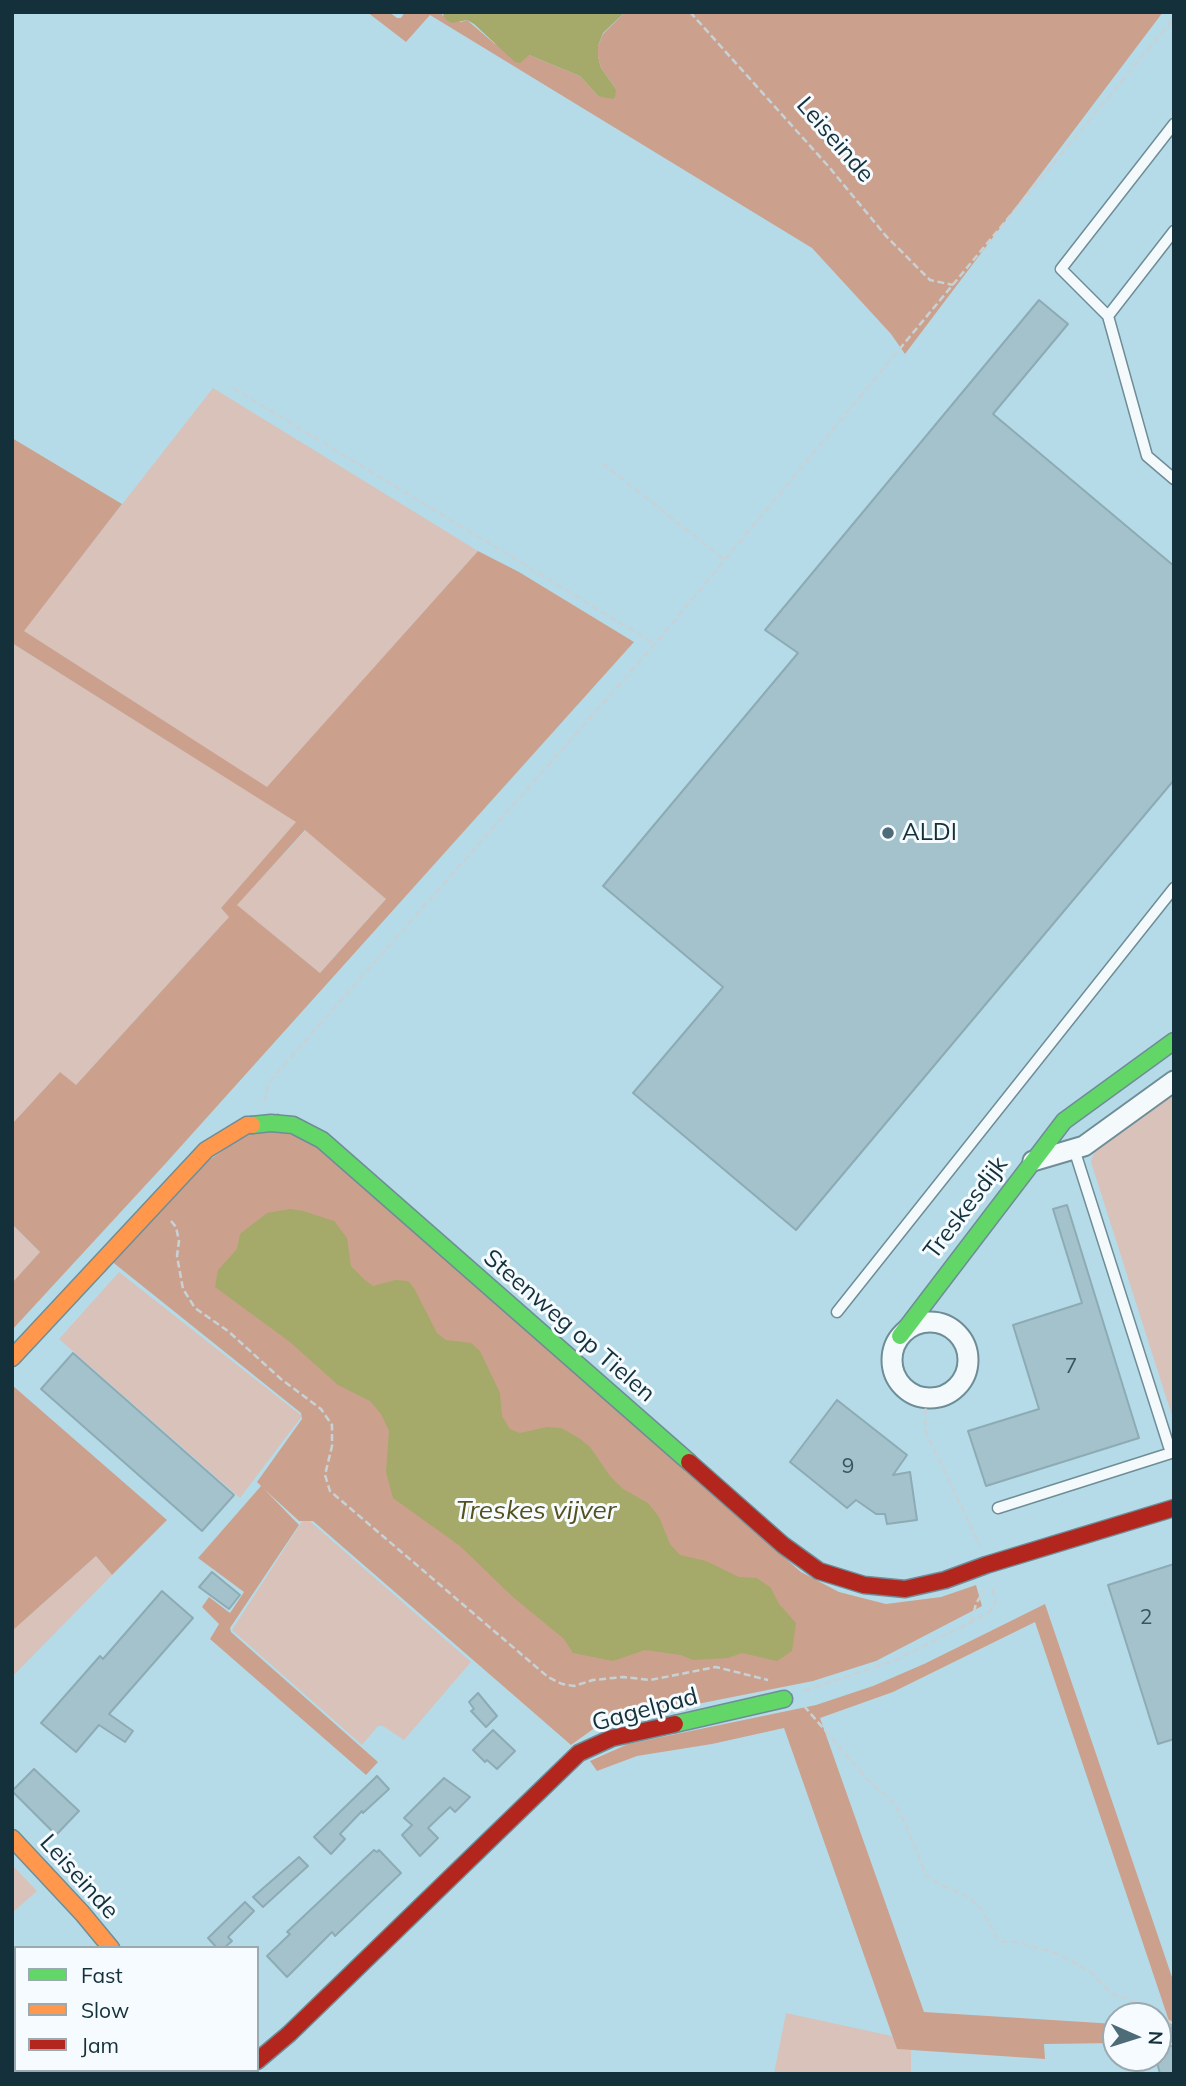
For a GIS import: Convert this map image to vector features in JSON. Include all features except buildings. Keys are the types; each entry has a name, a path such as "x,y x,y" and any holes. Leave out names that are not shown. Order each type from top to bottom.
{"street":[{"name":"Treskesdijk","path":"938,1285 942,1308 952,1328 961,1336 966,1346 968,1368 957,1388 937,1398 926,1398 905,1389 897,1380 892,1357 900,1336 938,1285 1064,1121 1174,1041"},
{"name":"Treskesdijk","path":"1033,1161 1084,1146 1174,1081"},
{"name":"Steenweg op Tielen","path":"12,1358 206,1150 247,1125 293,1125 307,1131 335,1151 783,1545 819,1572 864,1586 905,1589 945,1580 1174,1508"},
{"path":"900,1336 919,1323 942,1323 952,1328"},
{"name":"Gagelpad","path":"259,2059 289,2034 579,1753 612,1738 789,1697"},
{"name":"Leiseinde","path":"12,1838 109,1946"}],"lane":[{"path":"1174,124 1060,269 1108,316 1147,456 1174,479"},
{"path":"1108,316 1174,231"},
{"path":"837,1312 1174,888"},
{"path":"998,1508 1171,1452 1074,1149"}],"path":[{"name":"Leiseinde","path":"690,12 895,245 930,280 953,285"},
{"path":"262,1110 269,1082 655,644 1174,18"},
{"path":"233,388 655,644"},
{"path":"602,464 725,560"},
{"path":"156,1204 176,1227 179,1241 177,1256 183,1289 195,1308 228,1331 281,1379 321,1409 332,1425 332,1446 325,1475 330,1491 548,1677 574,1686 593,1680 623,1677 650,1680 716,1667 748,1673 772,1682"},
{"path":"926,1398 925,1430 982,1552"},
{"path":"971,1623 980,1595 991,1581 995,1601 994,1607 987,1614 971,1623 896,1660 789,1697 869,1781 895,1804 926,1875 969,1897 981,1909 1002,1942 1016,1942 1058,1954 1091,1972 1112,1994 1129,1999 1174,2024"}],"shaded area":[{"path":"367,12 389,12 401,18 405,12 442,12 442,15 461,22 467,20 495,44 580,76 598,96 616,89 601,68 598,46 603,34 625,12 1163,12 905,354 891,334 812,248 430,15 406,42"},
{"path":"213,388 478,551 267,788 23,631"},
{"path":"12,438 122,504 24,631 267,787 478,551 519,572 634,642 166,1163 12,1330 12,1283 40,1252 12,1224 12,1124 60,1072 76,1085 229,917 221,908 296,822 12,643","holes":["305,830 386,899 320,973 237,905"]},
{"path":"12,643 297,822 221,908 230,916 75,1086 60,1072 12,1124"},
{"path":"306,830 386,899 320,973 236,905"},
{"path":"1174,1089 1174,1422 1091,1162 1097,1143"},
{"path":"278,1113 801,1572 839,1592 886,1604 941,1597 976,1585 982,1606 876,1661 813,1681 612,1721 596,1727 571,1745 313,1521 299,1521 264,1489 299,1525 230,1628 231,1632 378,1762 366,1775 210,1639 219,1624 202,1607 209,1597 230,1613 244,1592 198,1558 261,1486 257,1482 302,1419 301,1413 110,1260 187,1175"},
{"path":"12,1224 40,1252 12,1283"},
{"path":"119,1272 302,1416 240,1498 59,1339"},
{"path":"12,1385 167,1520 112,1575 96,1556 12,1631"},
{"path":"305,1517 471,1662 404,1740 383,1726 378,1726 362,1745 232,1630"},
{"path":"96,1556 112,1575 12,1677 12,1631"},
{"path":"1045,1604 1174,1983 1174,2043 1172,2002 1163,2002 1035,1622 893,1692 820,1718 924,2012 1102,2023 1102,2043 1044,2044 1045,2059 897,2049 784,1728 712,1744 637,1756 597,1771 590,1761 628,1744 816,1705 873,1686"},
{"path":"12,1865 37,1891 12,1913"},
{"path":"786,2013 892,2036 897,2049 911,2050 911,2074 774,2074"}],"water":[{"path":"442,12 625,12 603,33 598,46 601,68 616,89 615,97 613,99 598,96 580,76 529,55 520,63 515,62 474,24 467,20 452,23 446,20"},
{"name":"Treskes vijver","path":"290,1209 334,1221 347,1238 351,1266 365,1280 373,1286 395,1280 408,1281 437,1333 446,1340 471,1343 480,1351 500,1393 502,1416 510,1429 520,1433 547,1427 561,1428 579,1438 590,1447 610,1476 623,1489 648,1503 659,1517 670,1544 680,1555 706,1561 739,1577 757,1578 771,1588 779,1604 796,1623 792,1651 777,1661 742,1653 728,1658 693,1660 681,1655 645,1650 613,1661 573,1653 564,1639 513,1597 460,1546 393,1498 386,1472 389,1431 381,1414 370,1401 338,1385 290,1342 215,1287 218,1270 237,1249 240,1234 267,1213"}],"traffic: fast":[{"path":"900,1336 1064,1121 1174,1041"},
{"path":"252,1125 293,1125 322,1140 689,1462"},
{"path":"675,1724 784,1699"}],"traffic: slow":[{"path":"12,1358 206,1150 247,1125 252,1125"},
{"path":"12,1838 109,1946"}],"traffic: jam":[{"path":"689,1462 783,1545 819,1571 864,1585 905,1589 945,1580 1174,1508"},
{"path":"259,2059 289,2034 579,1753 612,1738 675,1724"}],"place":[{"name":"ALDI","path":"888,833"}]}
